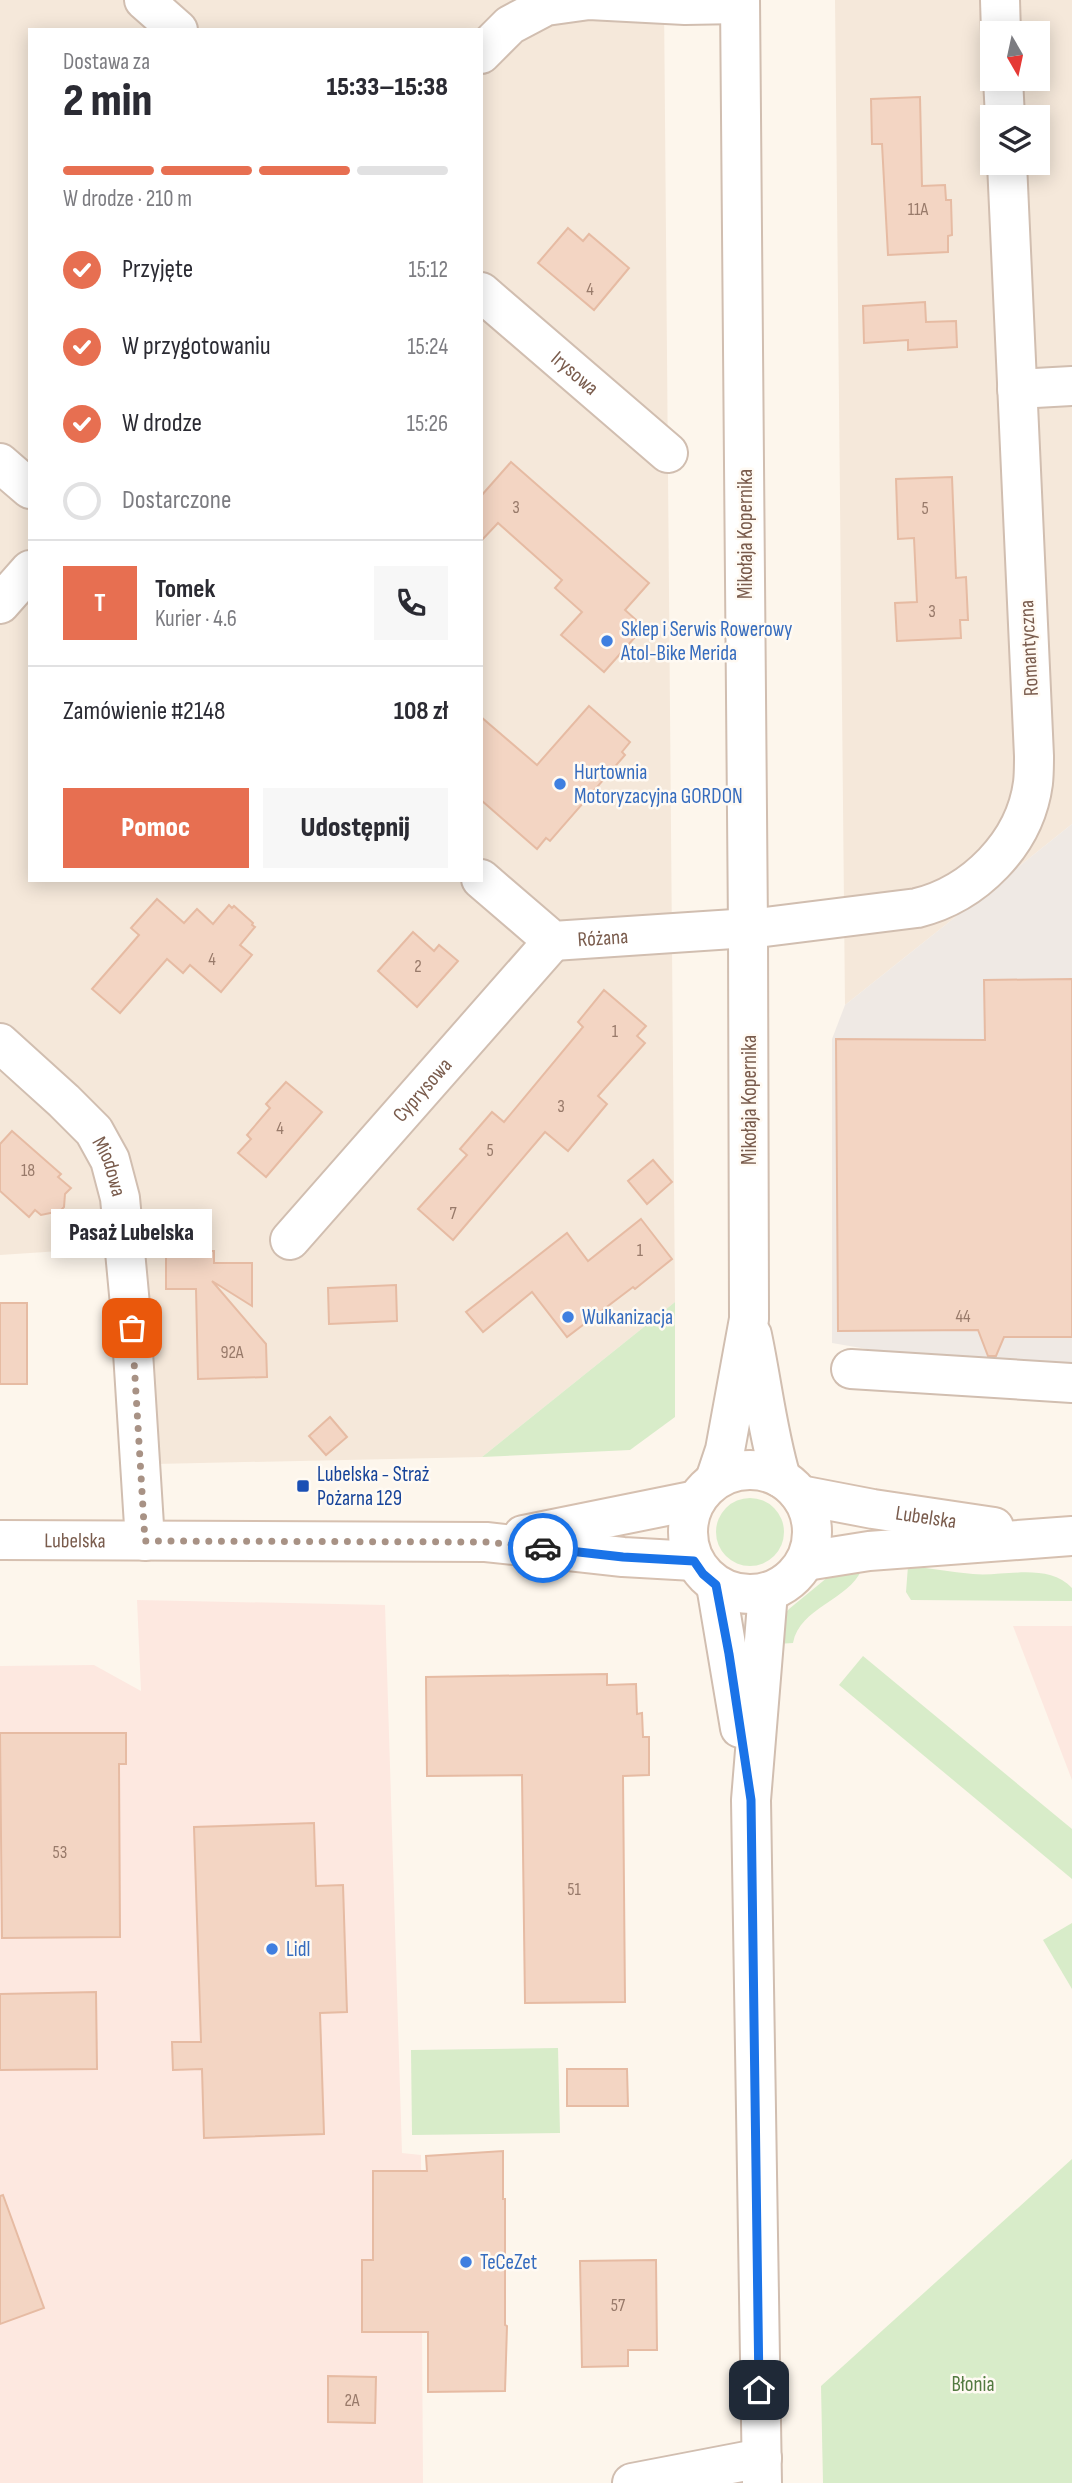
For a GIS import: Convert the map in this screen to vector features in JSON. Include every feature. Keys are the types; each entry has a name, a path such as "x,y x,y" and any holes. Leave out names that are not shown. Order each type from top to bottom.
{"street":[{"path":"144,0 176,28"},
{"path":"483,52 510,25 546,6 589,0 685,5 740,2"},
{"path":"1000,0 1001,21"},
{"name":"Mikołaja Kopernika","path":"705,1490 725,1450 749,1319 740,2"},
{"name":"Romantyczna","path":"748,928 936,904 961,892 980,878 999,857 1024,814 1033,785 1034,756 1008,175"},
{"name":"Irysowa","path":"483,294 668,453"},
{"path":"1017,389 1072,386"},
{"path":"0,463 28,487"},
{"path":"0,604 28,572"},
{"name":"Różana","path":"483,881 553,940 748,928"},
{"name":"Cyprysowa","path":"290,1240 553,940"},
{"name":"Miodowa","path":"0,1044 94,1131 110,1160 120,1198 129,1292 145,1541"},
{"name":"Mikołaja Kopernika","path":"749,1319 773,1451 791,1486"},
{"path":"851,1369 1072,1383"},
{"path":"705,1573 732,1592 750,1595 783,1586 797,1575 812,1544 813,1527 809,1510 791,1486 765,1471 731,1472 705,1490 688,1520 687,1541 705,1573 729,1654 751,1800"},
{"name":"Lubelska","path":"791,1486 873,1509 1062,1536"},
{"name":"Lubelska","path":"486,1542 705,1490"},
{"name":"Lubelska","path":"806,1561 869,1551 1062,1536"},
{"name":"Lubelska","path":"0,1540 486,1542 623,1557 705,1573"},
{"path":"632,2483 762,2470 751,1800 768,1592"}],"shaded area":[{"path":"0,0 664,0 675,1302 482,1457 155,1464 135,1246 0,1255"},
{"path":"835,0 1072,0 1072,824 845,1005"},
{"path":"1072,824 1072,1368 914,1357 832,1343 832,1039 845,1005"},
{"path":"137,1600 385,1605 402,2153 421,2155 423,2483 0,2483 0,1666 94,1665 141,1691"},
{"path":"1013,1626 1072,1626 1072,1780"}],"green space":[{"path":"675,1302 675,1417 630,1450 482,1457"},
{"path":"750,1498 763,1501 774,1508 781,1519 784,1532 781,1545 774,1556 763,1563 750,1566 737,1563 726,1556 719,1545 716,1532 719,1519 726,1508 737,1501"},
{"path":"908,1566 973,1574 1025,1572 1050,1575 1072,1588 1072,1601 911,1600 906,1592"},
{"path":"862,1569 846,1589 805,1621 797,1631 793,1643 777,1644 783,1616 789,1609 828,1577 841,1571"},
{"path":"863,1656 1072,1829 1072,1879 839,1685"},
{"path":"1072,1923 1072,1989 1043,1940"},
{"path":"558,2048 560,2133 412,2135 411,2050"},
{"name":"Błonia","path":"1072,2159 1072,2483 823,2483 821,2386"}],"building":[{"path":"920,97 922,186 945,185 946,200 951,200 952,235 948,236 948,252 888,255 882,144 872,144 871,99"},
{"path":"568,228 583,241 589,234 629,268 594,310 538,263"},
{"path":"925,302 926,322 956,321 957,347 908,350 908,340 864,343 863,306"},
{"path":"511,462 649,583 625,610 644,627 604,672 561,635 582,612 555,588 562,580 498,523 483,539 483,494"},
{"path":"952,477 956,578 966,577 968,620 960,620 961,638 897,641 895,603 917,602 914,538 898,539 896,479"},
{"name":"Hurtownia Motoryzacyjna GORDON","path":"589,706 630,742 622,752 625,755 550,841 546,838 537,849 483,802 483,719 537,765"},
{"path":"157,899 184,923 197,909 213,924 229,905 232,908 234,906 255,927 240,945 252,955 221,992 190,965 183,973 167,959 120,1013 92,989 139,935 131,928"},
{"path":"413,932 434,951 439,945 458,961 417,1007 378,971"},
{"path":"1072,979 1072,1337 1004,1337 996,1356 988,1356 978,1330 838,1331 836,1039 985,1040 984,980"},
{"path":"604,990 646,1026 637,1036 645,1043 598,1096 607,1104 568,1151 545,1132 453,1240 418,1209 467,1155 460,1149 492,1112 504,1122 583,1027 578,1022"},
{"path":"286,1082 322,1112 266,1177 238,1153 251,1139 247,1135 270,1108 266,1104"},
{"path":"12,1131 61,1174 58,1177 71,1188 65,1194 64,1207 60,1211 41,1215 35,1210 29,1217 0,1191 0,1144"},
{"path":"653,1160 672,1182 647,1204 628,1181"},
{"path":"641,1219 672,1259 567,1337 532,1292 483,1332 466,1312 567,1233 588,1261"},
{"path":"180,1234 196,1242 203,1242 204,1251 214,1251 214,1263 252,1263 252,1306 212,1281 266,1344 267,1377 198,1379 196,1289 166,1289 166,1242 174,1243"},
{"path":"396,1285 397,1321 329,1324 328,1288"},
{"path":"0,1303 27,1303 27,1384 0,1384"},
{"path":"330,1417 347,1437 326,1455 309,1436"},
{"path":"607,1674 607,1685 636,1684 637,1714 642,1713 643,1737 649,1737 649,1775 623,1776 625,2002 525,2003 522,1775 427,1776 426,1677"},
{"path":"0,1733 126,1733 126,1764 119,1764 120,1937 2,1938"},
{"name":"Lidl","path":"314,1823 316,1886 343,1885 347,2012 320,2013 324,2134 204,2138 202,2069 173,2070 172,2042 201,2042 194,1827"},
{"path":"96,1992 97,2069 0,2070 0,1994"},
{"path":"567,2069 627,2069 628,2106 567,2106"},
{"name":"TeCeZet","path":"503,2151 507,2326 505,2391 428,2392 428,2332 362,2332 362,2260 373,2260 373,2171 427,2171 426,2156"},
{"path":"3,2195 44,2308 0,2324 0,2196"},
{"path":"656,2260 657,2350 628,2350 628,2366 582,2367 580,2261"},
{"path":"328,2376 376,2377 375,2423 328,2422"}],"way so far":[{"path":"132,1328 145,1541 486,1542 543,1548"}],"place":[{"name":"Sklep i Serwis Rowerowy Atol-Bike Merida","path":"607,641"},
{"name":"Hurtownia Motoryzacyjna GORDON","path":"560,784"},
{"name":"Wulkanizacja","path":"568,1317"},
{"name":"Pasaż Lubelska","path":"132,1328"},
{"name":"Lubelska - Straż Pożarna 129","path":"303,1486"},
{"name":"Lidl","path":"272,1949"},
{"name":"TeCeZet","path":"466,2262"}],"route":[{"path":"543,1548 623,1557 694,1561 703,1574 716,1585 751,1800 759,2390"}]}
